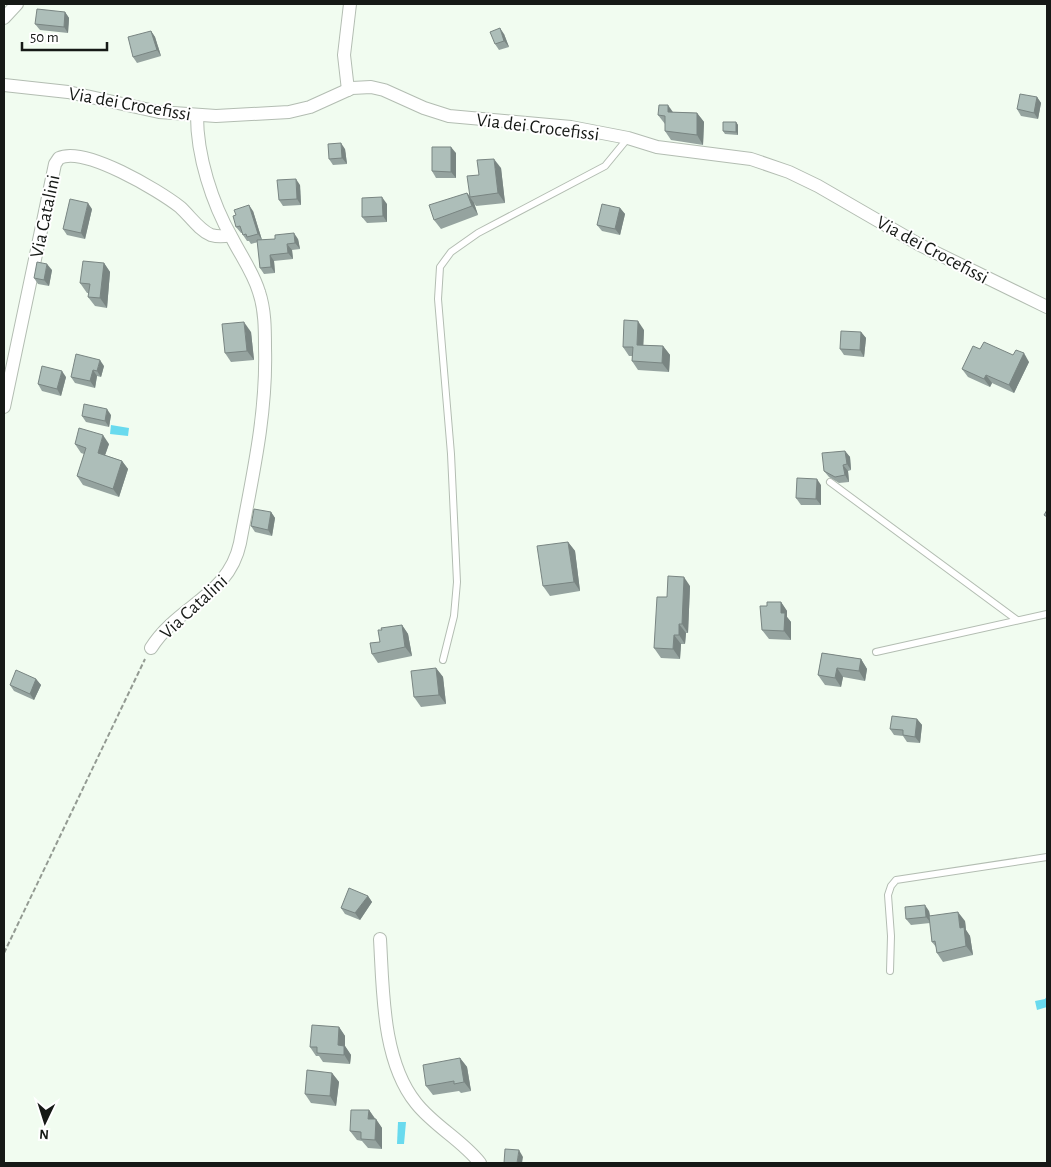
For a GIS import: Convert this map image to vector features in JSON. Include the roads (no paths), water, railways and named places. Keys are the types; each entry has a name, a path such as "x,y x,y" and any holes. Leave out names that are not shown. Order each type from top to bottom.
{"street":[{"path":"4,18 17,4"},
{"path":"348,90 344,55 350,4"},
{"name":"Via dei Crocefissi","path":"4,85 59,90 150,111 197,116 290,112 307,108 348,90 363,86 378,88 424,108 449,116 555,125 628,138 657,147 751,158 784,170 836,195 920,245 1047,307"},
{"name":"Via Catalini","path":"151,648 168,625 220,584 234,564 240,543 264,414 265,331 263,310 257,284 230,235 202,164 198,141 197,116"},
{"name":"Via Catalini","path":"4,407 55,164 59,158 77,156 105,165 173,203 209,234 220,237 230,235"},
{"path":"380,939 385,1011 401,1078 418,1105 469,1150 480,1163"}],"lane":[{"path":"442,660 454,616 457,582 451,454 438,299 440,267 451,252 473,236 605,166 628,138"},
{"path":"830,482 1017,620"},
{"path":"876,652 1047,614"},
{"path":"890,971 891,930 888,895 891,886 896,880 1047,857"}],"water":[{"path":"111,425 129,428 128,436 110,434"},
{"path":"1047,996 1047,1007 1037,1010 1035,1001 1045,999"},
{"path":"398,1122 406,1122 404,1144 397,1144"}]}
